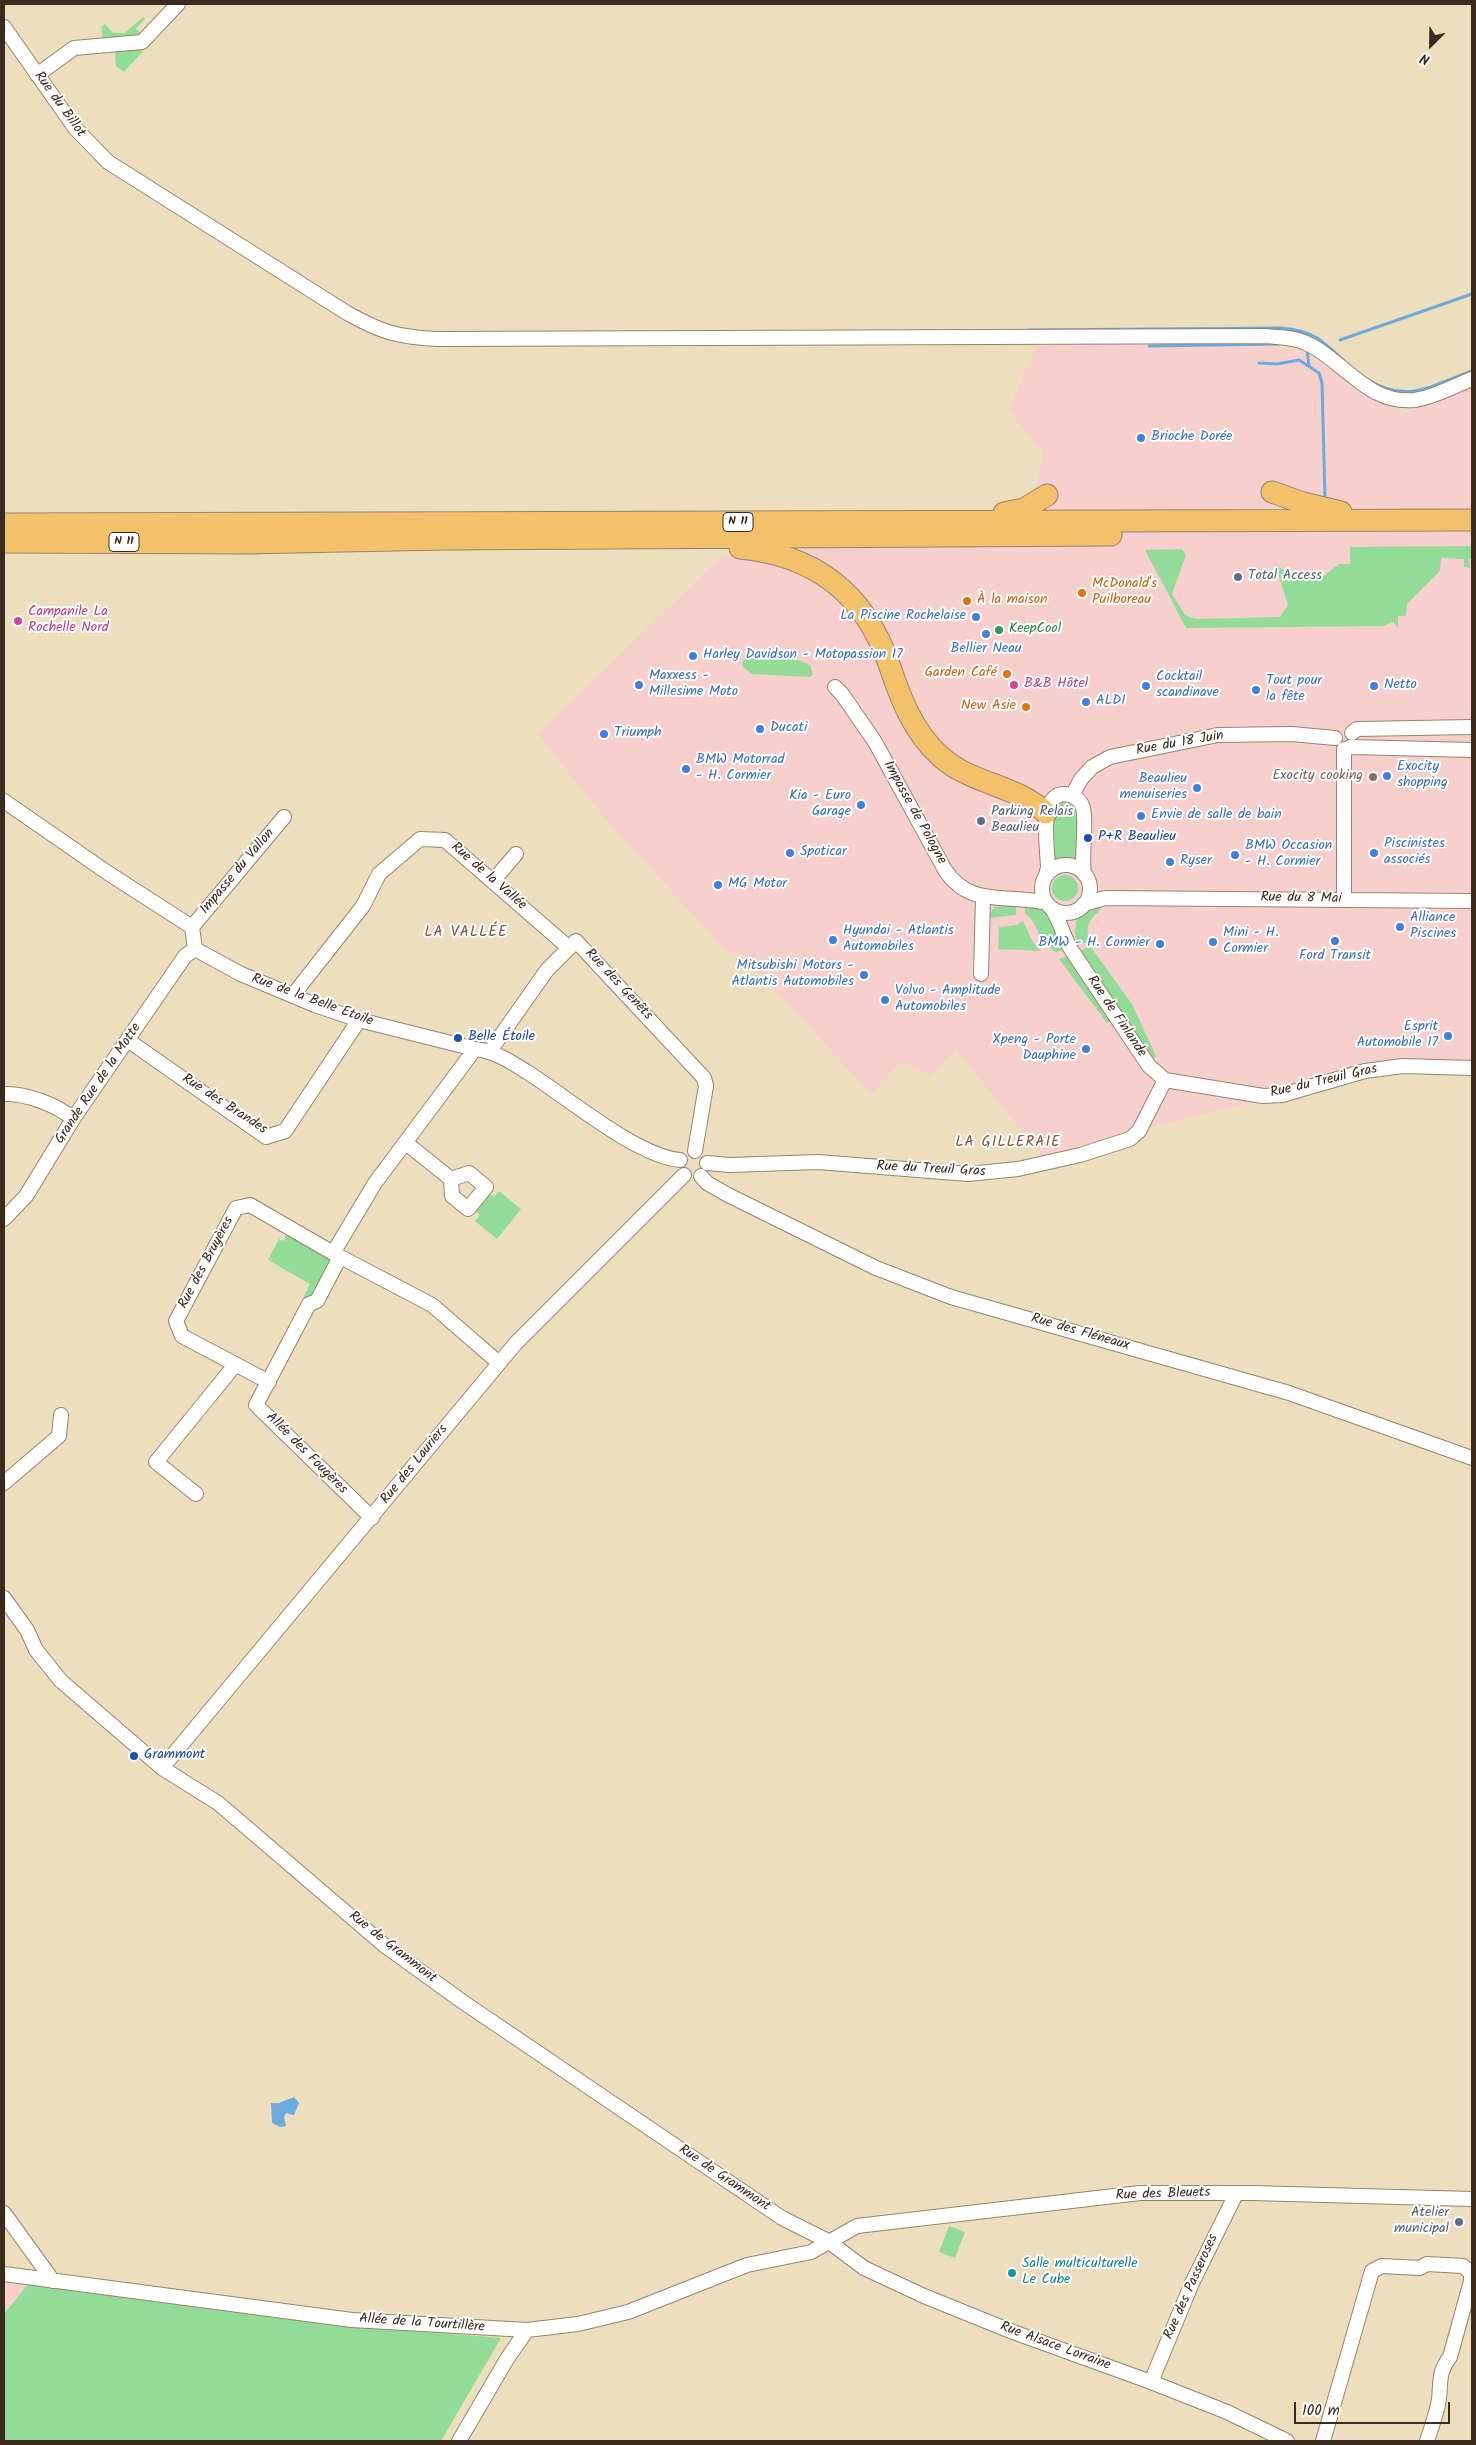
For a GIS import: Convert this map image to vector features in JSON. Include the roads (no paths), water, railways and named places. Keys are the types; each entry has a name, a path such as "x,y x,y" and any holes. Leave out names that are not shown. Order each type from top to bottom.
{"highway":[{"path":"1272,492 1302,503 1375,520"},
{"path":"967,521 1018,511 1047,495"},
{"name":"N 11","path":"4,524 1472,520"},
{"name":"N 11","path":"4,542 243,543 455,538 1472,533"},
{"path":"243,543 446,547 732,547 771,552 791,558 822,574 848,595 862,610 878,638 909,715 919,732 940,756 976,779 1031,801 1046,813"}],"street":[{"path":"37,75 74,48 142,42 178,4"},
{"name":"Rue du Billot","path":"4,27 86,142 124,173 347,313 389,334 437,339 1279,337 1305,342 1320,351 1362,386 1396,398 1414,400 1434,395 1472,379"},
{"name":"Impasse de Pologne","path":"835,687 842,694 875,742 948,875 960,887 983,898 1019,898 1049,906"},
{"path":"1344,899 1343,745 1338,733 1343,730 1352,733 1357,729 1472,727"},
{"name":"Rue du 18 Juin","path":"1072,796 1092,767 1110,757 1218,735 1292,734 1343,745 1472,750"},
{"path":"1062,794 1072,796 1080,801 1084,811 1082,862 1089,894 1080,907 1064,913 1049,906 1043,897 1044,879 1048,868 1046,813 1048,804 1055,797 1062,794"},
{"path":"4,801 108,873 192,927 195,949"},
{"name":"Impasse du Vallon","path":"192,927 284,816"},
{"name":"Rue de la Vallée","path":"293,995 363,906 380,874 420,839 445,840 568,947"},
{"path":"493,881 516,854"},
{"path":"1019,898 1044,879 1054,868 1063,865 1074,866 1086,878 1130,898"},
{"path":"981,974 983,898"},
{"name":"Rue du 8 Mai","path":"1080,907 1105,898 1472,901"},
{"name":"Rue de Finlande","path":"1049,906 1060,923 1064,938 1072,951 1149,1066 1165,1080"},
{"name":"Rue de Finlande","path":"1072,951 1070,926 1080,907"},
{"name":"Rue des Genêts","path":"490,1050 547,970 576,941 702,1074 706,1086 695,1151"},
{"name":"Rue de la Belle Etoile","path":"195,949 241,974 359,1020 475,1049 490,1050 556,1090 613,1131 649,1150 680,1160"},
{"name":"Grande Rue de la Motte","path":"4,1218 26,1196 73,1119 185,956 195,949"},
{"name":"Rue des Brandes","path":"128,1041 266,1137 285,1131 359,1020"},
{"path":"337,1255 375,1183 475,1049"},
{"name":"Rue du Treuil Gras","path":"684,1175 690,1178 704,1170 730,1165 818,1162 968,1174 1018,1169 1080,1155 1130,1139 1139,1130 1165,1080 1263,1096 1282,1094 1365,1071 1403,1066 1472,1068"},
{"path":"4,1094 18,1096 59,1109 73,1119"},
{"path":"406,1143 451,1179"},
{"path":"684,1175 680,1168 680,1160 685,1154 695,1151 704,1156 704,1170"},
{"name":"Rue des Fléneaux","path":"704,1170 707,1183 728,1195 876,1268 951,1296 1289,1393 1472,1458"},
{"name":"Rue des Lauriers","path":"162,1768 516,1343 684,1175"},
{"name":"Rue des Bruyères","path":"268,1382 182,1336 176,1321 236,1208 250,1204 337,1255 432,1305 499,1363"},
{"name":"Allée des Fougères","path":"337,1255 317,1301 309,1304 256,1405 372,1518"},
{"path":"196,1494 156,1462 235,1364"},
{"path":"4,1483 59,1436 61,1416"},
{"name":"Rue de Grammont","path":"4,1598 27,1630 36,1650 61,1681 162,1768 218,1803 384,1945 462,2002 782,2218 828,2241"},
{"name":"Rue des Bleuets","path":"828,2241 857,2226 1140,2194 1472,2199"},
{"name":"Rue des Passeroses","path":"1151,2382 1192,2283 1236,2194"},
{"path":"4,2213 53,2281"},
{"name":"Allée de la Tourtillère","path":"4,2274 352,2320 527,2330 578,2324 628,2312 747,2265 811,2252 828,2241"},
{"name":"Rue Alsace Lorraine","path":"828,2241 864,2268 924,2296 1227,2412 1287,2441"},
{"path":"1323,2441 1372,2271 1382,2266 1420,2268 1427,2264 1463,2266 1471,2269 1471,2281 1450,2358 1443,2366 1438,2387 1439,2398 1427,2441"},
{"path":"458,2441 507,2359 527,2330"}],"water":[{"path":"294,2097 299,2103 294,2115 286,2113 284,2117 286,2126 280,2127 272,2123 271,2103 279,2103"}],"waterway":[{"path":"1340,340 1472,294"},
{"path":"1028,330 1292,329 1317,338 1346,363"},
{"path":"1149,346 1279,344"},
{"path":"1307,350 1309,366"},
{"path":"1259,363 1277,364 1299,360 1319,373 1322,383 1325,497"},
{"path":"1367,379 1381,387 1407,392 1432,387 1472,371"}],"place":[{"name":"Brioche Dorée","path":"1141,438"},
{"name":"Total Access","path":"1238,577"},
{"name":"McDonald's Puilboreau","path":"1082,593"},
{"name":"À la maison","path":"967,601"},
{"name":"La Piscine Rochelaise","path":"976,617"},
{"name":"Campanile La Rochelle Nord","path":"18,621"},
{"name":"KeepCool","path":"999,630"},
{"name":"Bellier Neau","path":"986,634"},
{"name":"Harley Davidson - Motopassion 17","path":"693,656"},
{"name":"Garden Café","path":"1007,674"},
{"name":"Maxxess - Millesime Moto","path":"639,685"},
{"name":"B&B Hôtel","path":"1014,685"},
{"name":"Cocktail scandinave","path":"1146,686"},
{"name":"Netto","path":"1374,686"},
{"name":"Tout pour la fête","path":"1256,690"},
{"name":"ALDI","path":"1086,702"},
{"name":"New Asie","path":"1026,707"},
{"name":"Ducati","path":"760,729"},
{"name":"Triumph","path":"604,734"},
{"name":"BMW Motorrad - H. Cormier","path":"686,769"},
{"name":"Exocity shopping","path":"1387,776"},
{"name":"Exocity cooking","path":"1373,777"},
{"name":"Beaulieu menuiseries","path":"1197,788"},
{"name":"Kia - Euro Garage","path":"861,805"},
{"name":"Envie de salle de bain","path":"1141,816"},
{"name":"Parking Relais Beaulieu","path":"981,821"},
{"name":"P+R Beaulieu","path":"1088,838"},
{"name":"Spoticar","path":"790,853"},
{"name":"Piscinistes associés","path":"1374,853"},
{"name":"BMW Occasion - H. Cormier","path":"1235,855"},
{"name":"Ryser","path":"1170,862"},
{"name":"MG Motor","path":"718,885"},
{"name":"Alliance Piscines","path":"1400,927"},
{"name":"Hyundai - Atlantis Automobiles","path":"833,940"},
{"name":"Ford Transit","path":"1335,941"},
{"name":"Mini - H. Cormier","path":"1213,942"},
{"name":"BMW - H. Cormier","path":"1160,944"},
{"name":"Mitsubishi Motors - Atlantis Automobiles","path":"864,975"},
{"name":"Volvo - Amplitude Automobiles","path":"885,1000"},
{"name":"Esprit Automobile 17","path":"1448,1036"},
{"name":"Belle Étoile","path":"458,1038"},
{"name":"Xpeng - Porte Dauphine","path":"1086,1049"},
{"name":"Grammont","path":"134,1756"},
{"name":"Atelier municipal","path":"1459,2222"},
{"name":"Salle multiculturelle Le Cube","path":"1012,2273"}],"district":[{"name":"LA VALLÉE","path":"466,933"},
{"name":"LA GILLERAIE","path":"1008,1143"}]}
